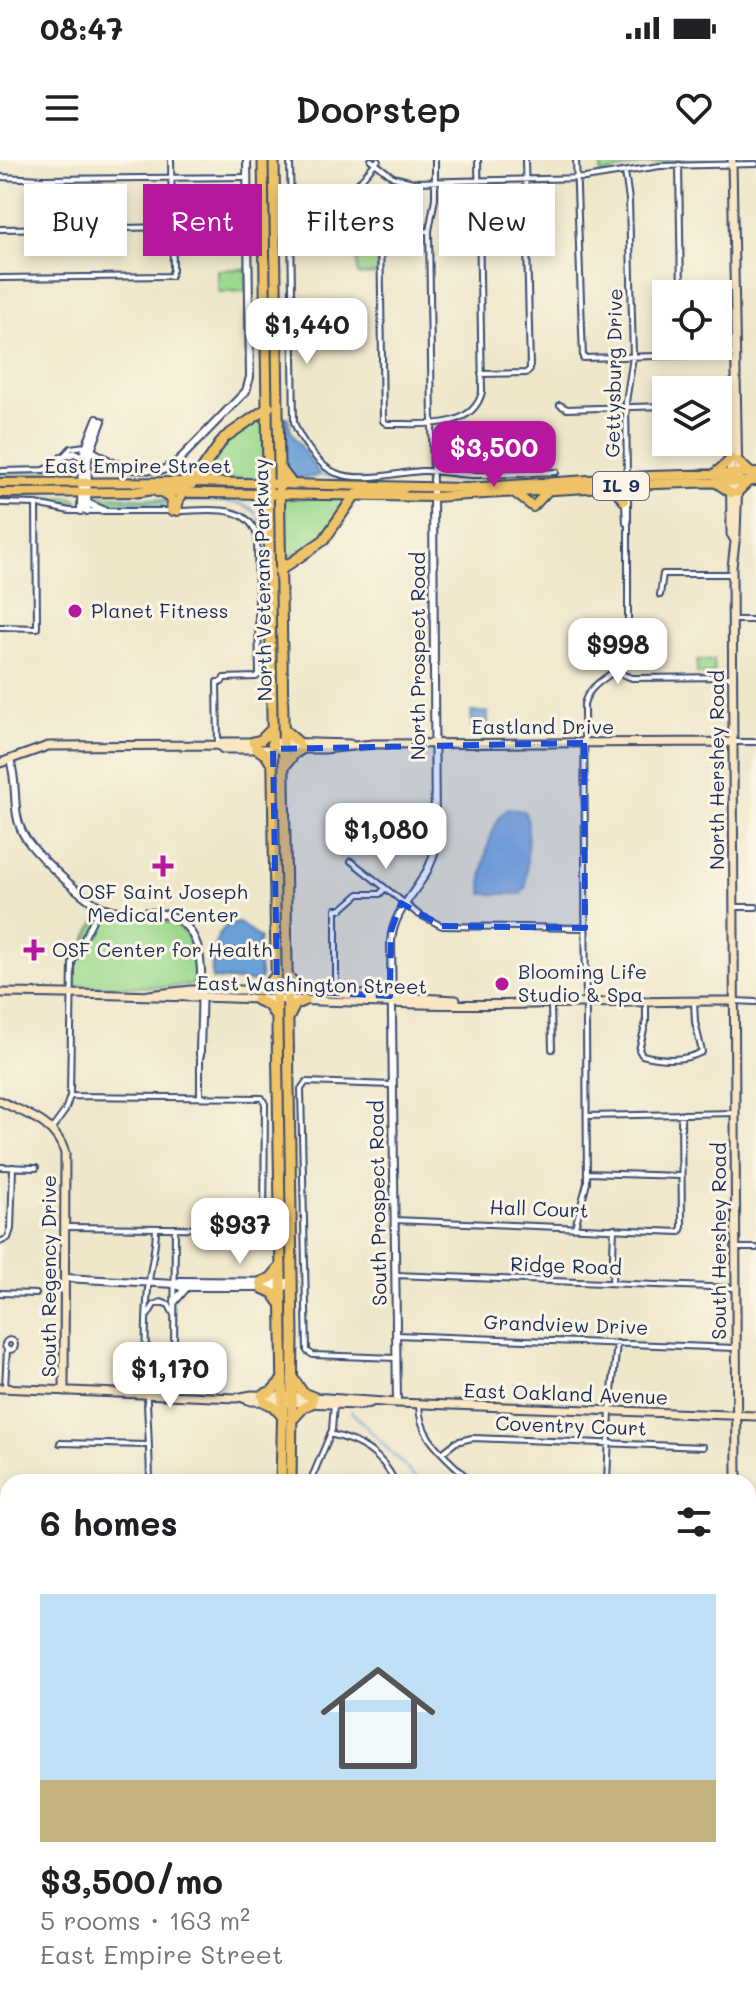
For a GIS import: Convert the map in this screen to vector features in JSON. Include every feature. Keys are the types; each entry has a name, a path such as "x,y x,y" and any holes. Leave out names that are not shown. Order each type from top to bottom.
{"highway":[{"name":"North Veterans Parkway","path":"263,160 272,392 279,467 269,511 278,728"},
{"name":"North Veterans Parkway","path":"274,160 272,392 267,408 281,569 278,745 273,766 282,975"},
{"path":"184,487 216,439 272,392"},
{"path":"136,492 186,487 194,482 224,438 267,408"},
{"path":"279,467 292,484"},
{"path":"270,586 281,569 324,540 353,497 362,492 395,492 404,488"},
{"path":"255,494 269,511"},
{"path":"281,588 291,569 324,547 357,502 367,497"},
{"path":"273,766 254,745 278,728 300,745 284,767"},
{"name":"North Veterans Parkway","path":"278,745 284,767 282,1020"},
{"path":"288,1399 294,1379 282,1020 257,995 282,975 304,996 282,1020 281,1285 283,1379 288,1399 291,1474"},
{"path":"281,1266 262,1285 273,1293 282,1306"},
{"path":"283,1379 263,1398 289,1418"},
{"path":"282,1474 289,1418 313,1400 303,1393 294,1379"}],"main road":[{"name":"North Hershey Road","path":"732,162 736,534 732,574 735,1001"},
{"path":"734,460 753,477 734,493 714,478 734,460"},
{"name":"East Empire Street","path":"84,487 154,492 184,487 194,482 367,497 500,487 753,477"},
{"name":"East Empire Street","path":"0,493 144,482 255,494 292,484 404,488 433,493 516,494 626,483"},
{"path":"174,511 184,487"},
{"path":"608,487 624,501"},
{"path":"154,492 171,499 174,511"},
{"path":"516,494 533,507 548,492"},
{"name":"Eastland Drive","path":"0,763 53,746 218,745 223,749 254,745 733,742"},
{"name":"East Washington Street","path":"0,993 282,995 474,1003 735,1001"},
{"name":"East Washington Street","path":"304,996 336,994 390,1000"},
{"name":"South Hershey Road","path":"735,1001 737,1474"},
{"path":"0,1101 52,1129"},
{"name":"South Regency Drive","path":"52,1129 61,1141 66,1158 64,1391"},
{"name":"East Oakland Avenue","path":"2,1388 243,1398 251,1401 263,1398 756,1416"}],"street":[{"path":"171,160 172,184"},
{"path":"0,471 44,470 71,448 88,448 130,469 163,470 174,465 240,399 249,383 247,160"},
{"path":"290,160 290,184"},
{"path":"433,493 429,231 435,160"},
{"path":"381,256 384,422 454,422 476,406 482,392 478,160"},
{"path":"481,374 529,372 525,160"},
{"path":"576,160 582,357 587,360 652,357"},
{"path":"357,184 374,161 401,180 435,181 577,179 660,166 732,162 756,164"},
{"path":"679,165 681,280"},
{"name":"Gettysburg Drive","path":"625,172 629,200 633,357 626,407 626,483"},
{"path":"0,177 248,177"},
{"path":"0,229 24,229"},
{"path":"423,231 429,231"},
{"path":"0,278 171,275 172,256"},
{"path":"291,256 294,424 322,465 334,473 391,476 433,472 474,475 556,472"},
{"path":"560,405 567,409 652,406"},
{"path":"85,508 82,457 100,420"},
{"path":"84,487 88,448"},
{"path":"62,457 75,453 82,457"},
{"path":"87,466 92,460 106,458"},
{"path":"626,483 624,501 627,525"},
{"path":"575,1227 586,1189 587,1173 584,704 587,694 625,662 629,650 626,483"},
{"path":"0,493 36,504 103,510 231,511 246,517 257,536 259,675 224,678 222,682 217,682 218,745"},
{"name":"North Prospect Road","path":"390,1000 391,931 404,903 425,876 434,853 433,493"},
{"path":"0,627 37,628 36,504"},
{"path":"660,595 663,574 732,574"},
{"path":"732,620 756,620"},
{"path":"618,669 632,678 732,677"},
{"path":"733,742 756,742"},
{"path":"10,760 15,775 16,817 26,839 79,891 100,906 116,911 155,911 181,922 191,933 197,946 200,995 200,1097"},
{"path":"351,861 430,922 442,926 585,928"},
{"path":"336,994 336,909 342,909 359,894 380,894 385,888"},
{"path":"52,1129 65,1111 70,1096 71,972 75,954 100,906"},
{"path":"734,907 756,907"},
{"name":"South Prospect Road","path":"390,1000 397,1403"},
{"path":"646,1002 646,1022 639,1050 642,1055 658,1059 684,1059 702,1052 694,1001"},
{"name":"East Washington Street","path":"735,1001 756,1002"},
{"path":"551,1003 552,1049"},
{"path":"392,1085 304,1083 302,1108 307,1351 313,1355 396,1358"},
{"path":"66,1227 258,1229 263,1226 264,1099 70,1096"},
{"path":"587,1116 735,1113"},
{"path":"587,1173 681,1176 681,1114"},
{"path":"0,1167 36,1168"},
{"path":"0,1242 8,1238 11,1229 13,1167"},
{"name":"Hall Court","path":"394,1220 677,1233 682,1230 681,1176"},
{"path":"150,1474 147,1317 150,1262 156,1250 156,1228"},
{"path":"147,1394 155,1368 168,1360 174,1350 175,1228"},
{"path":"612,1283 614,1228"},
{"path":"736,1248 756,1248"},
{"name":"Ridge Road","path":"395,1275 736,1288"},
{"path":"65,1278 189,1287 292,1285"},
{"path":"175,1284 198,1281 262,1285"},
{"path":"198,1281 211,1287"},
{"path":"175,1301 179,1293 189,1287"},
{"path":"0,1293 36,1294"},
{"path":"147,1317 154,1305 161,1302 169,1305 175,1317"},
{"name":"Grandview Drive","path":"396,1335 735,1348"},
{"path":"607,1474 617,1343"},
{"path":"147,1345 154,1358 168,1360"},
{"path":"2,1388 7,1349"},
{"path":"146,1364 155,1368"},
{"path":"313,1474 330,1434 334,1401"},
{"path":"419,1404 423,1430 463,1474"},
{"path":"330,1434 353,1440 373,1452 391,1474"},
{"name":"Coventry Court","path":"442,1453 450,1445 467,1439 703,1447"},
{"path":"60,1443 148,1445"}],"highlighted area":[{"path":"584,743 585,928 442,926 401,903 391,931 390,996 277,990 273,749"}],"green space":[{"path":"601,160 716,160 646,164 601,174"},
{"path":"378,258 378,274 358,275 357,259"},
{"path":"246,269 246,291 218,292 218,270"},
{"path":"263,414 265,479 201,479 224,442"},
{"path":"72,455 78,458 78,473 71,479 0,481 0,474 47,470"},
{"path":"95,495 169,500 168,506 161,508 97,506 90,500"},
{"path":"71,497 78,500 77,507 0,501 0,498"},
{"path":"283,499 348,499 329,531 284,562"},
{"path":"697,660 714,660 714,674 697,674"},
{"path":"100,912 154,919 181,930 190,942 194,959 193,985 75,986 77,958"}],"water":[{"path":"285,417 288,417 291,431 320,475 302,478 286,471"},
{"path":"471,712 488,712 488,734 472,733"},
{"path":"508,809 524,811 528,821 526,887 521,894 483,894 482,875 487,848 496,824"},
{"path":"239,923 260,938 257,951 261,979 251,982 212,979 212,957 218,936 228,924"}],"waterway":[{"path":"318,475 374,481 422,480"},
{"path":"444,480 474,480"},
{"path":"56,501 76,502"},
{"path":"92,501 167,502"},
{"path":"183,502 240,504 258,515 262,525"},
{"path":"351,1411 412,1474"}],"place":[{"name":"Planet Fitness","path":"75,611"},
{"name":"OSF Saint Joseph Medical Center","path":"163,866"},
{"name":"OSF Center for Health","path":"34,950"},
{"name":"Blooming Life Studio & Spa","path":"502,984"}]}
